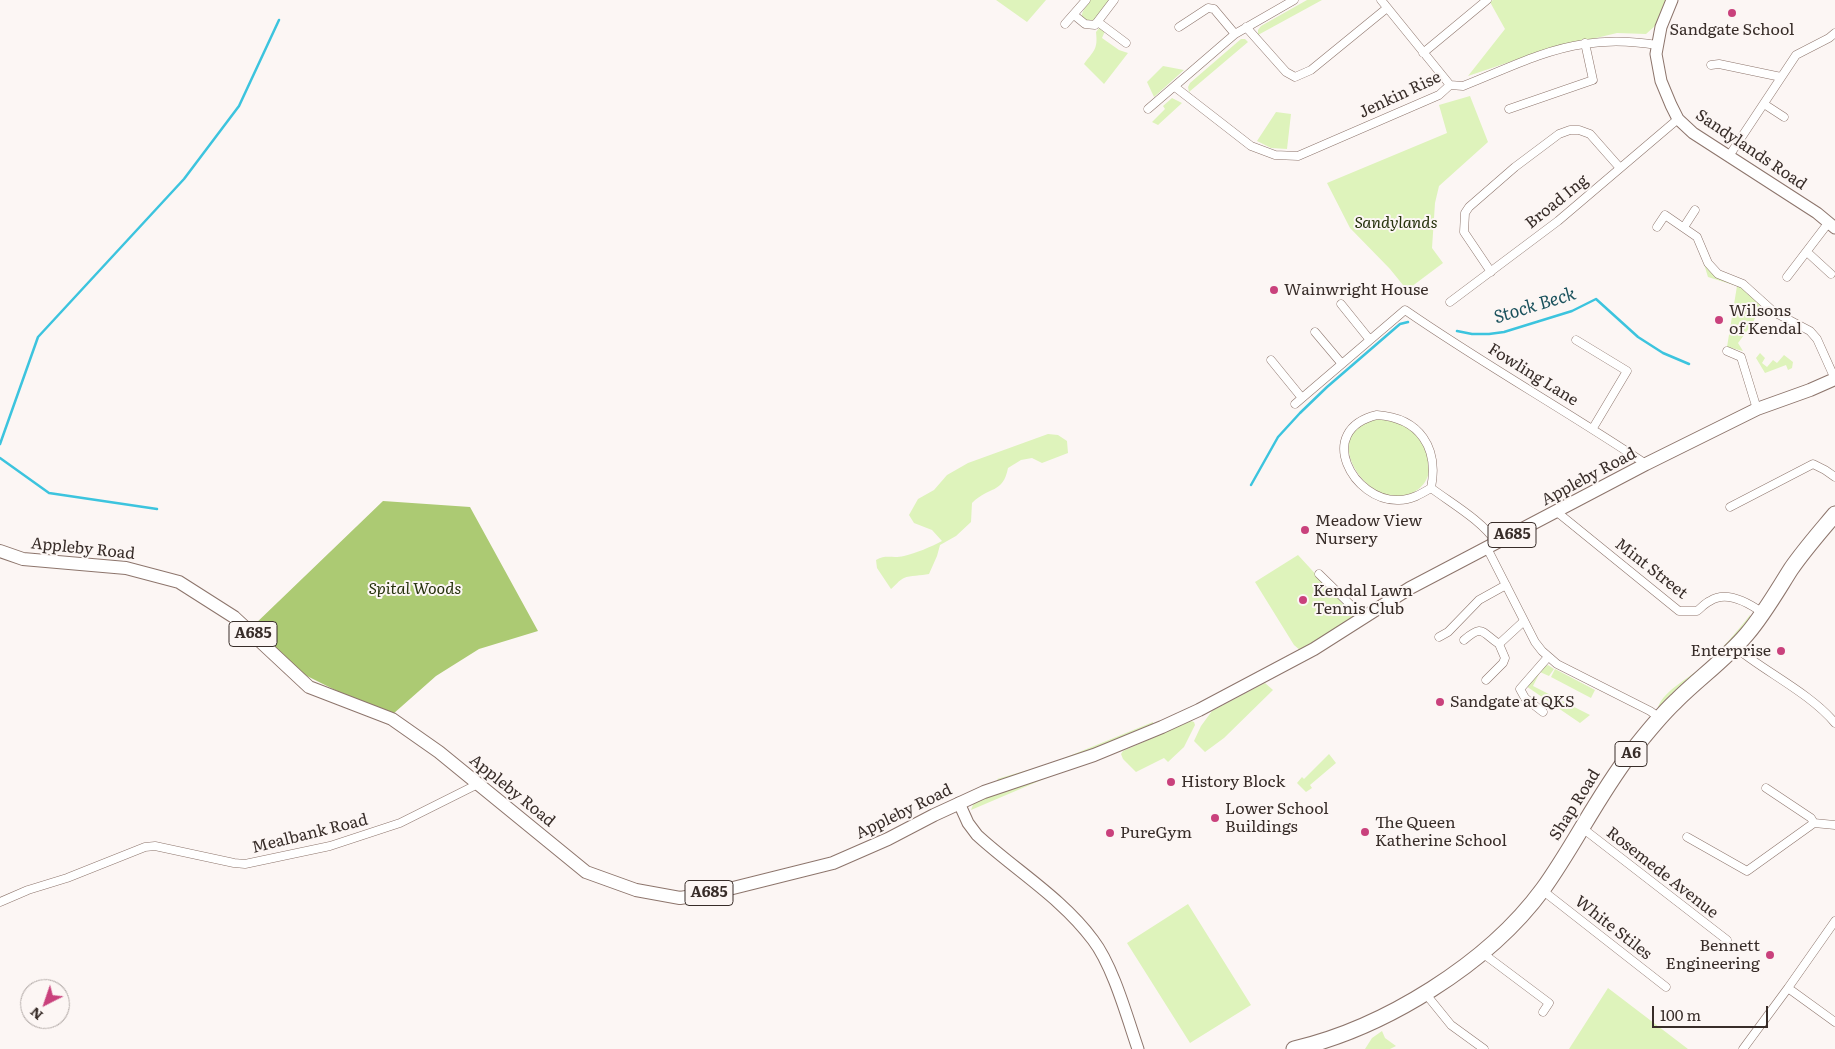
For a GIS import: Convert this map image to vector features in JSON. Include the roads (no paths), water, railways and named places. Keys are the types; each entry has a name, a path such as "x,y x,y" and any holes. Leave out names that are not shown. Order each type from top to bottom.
{"highway":[{"name":"Shap Road","path":"1294,1049 1336,1038 1397,1010 1451,976 1508,928 1542,890 1621,766 1660,718 1747,634 1792,568 1835,514"}],"main road":[{"name":"Appleby Road","path":"0,551 22,559 126,568 180,582 234,616 309,687 392,719 439,752 586,872 636,890 680,898 717,892 833,863 888,839 959,802 1004,784 1094,755 1162,727 1277,669 1364,618 1410,588 1646,464 1757,410 1835,379"}],"street":[{"path":"1065,24 1086,0"},
{"path":"1074,15 1088,25 1093,26 1114,0"},
{"path":"1148,109 1235,34 1294,0"},
{"path":"1381,0 1450,85"},
{"path":"1423,53 1487,0"},
{"name":"Sandylands Road","path":"1672,0 1661,27 1656,54 1661,81 1678,119 1693,133 1832,225"},
{"path":"1179,27 1208,8 1214,9 1235,34"},
{"path":"1246,26 1286,72 1296,76 1311,70 1388,8"},
{"path":"1098,22 1126,43"},
{"path":"1728,156 1796,55 1835,33"},
{"name":"Jenkin Rise","path":"1175,87 1252,146 1275,156 1298,156 1439,95 1450,85 1463,86 1555,50 1585,43 1628,41 1657,44"},
{"path":"1508,109 1593,80 1585,43"},
{"path":"1711,65 1719,64 1782,77"},
{"path":"1764,104 1784,117"},
{"name":"Broad Ing","path":"1450,302 1558,221 1678,119"},
{"path":"1492,272 1464,232 1466,213 1469,207 1515,167 1559,134 1570,130 1579,130 1590,134 1620,168"},
{"path":"1684,227 1695,210"},
{"path":"1658,227 1665,215 1684,227 1697,237 1708,263 1718,274 1743,284 1774,312 1810,331 1817,339 1835,379"},
{"path":"1787,277 1832,225"},
{"path":"1807,252 1831,274"},
{"path":"1295,404 1370,340 1341,304"},
{"name":"Fowling Lane","path":"1370,340 1405,310 1593,428 1646,464"},
{"path":"1315,332 1342,364"},
{"path":"1576,340 1627,372 1593,428"},
{"path":"1727,351 1741,357 1757,410"},
{"path":"1271,360 1302,398"},
{"path":"1377,415 1388,416 1410,425 1422,435 1433,460 1434,474 1431,488 1414,498 1399,500 1387,499 1364,487 1355,477 1346,459 1344,443 1350,430 1368,417 1377,415"},
{"path":"1730,507 1813,464 1835,477"},
{"path":"1431,488 1481,524 1489,532 1506,585 1535,642 1548,657 1557,664 1660,718"},
{"name":"Mint Street","path":"1557,512 1679,611 1697,611 1710,600 1732,598 1742,601 1762,613"},
{"path":"1319,574 1364,618"},
{"path":"1439,638 1448,632 1479,600 1506,585"},
{"path":"1499,644 1524,621"},
{"path":"1464,640 1480,630 1499,644 1505,658 1503,663 1486,680"},
{"path":"1735,647 1750,660 1804,696 1835,722"},
{"path":"1543,712 1525,698 1520,689 1548,657"},
{"name":"Mealbank Road","path":"0,902 28,890 68,878 145,847 154,846 234,864 245,864 330,846 400,823 478,784"},
{"path":"1766,788 1811,818 1814,823"},
{"path":"959,802 968,823 977,835 1047,893 1078,922 1093,940 1106,963 1138,1049"},
{"path":"1688,837 1747,871 1814,823 1835,825"},
{"name":"Rosemede Avenue","path":"1581,827 1727,940"},
{"name":"White Stiles","path":"1542,890 1666,987"},
{"path":"1743,1049 1835,921"},
{"path":"1481,952 1549,1003 1543,1012"},
{"path":"1788,988 1835,1022"},
{"path":"1425,993 1451,1025 1484,1049"}],"waterway":[{"path":"0,444 38,337 184,179 239,106 279,20"},
{"name":"Stock Beck","path":"1457,331 1472,334 1504,332 1572,311 1596,299 1638,337 1663,353 1689,364"},
{"path":"1251,485 1278,437 1300,413 1400,324 1408,322"},
{"path":"0,458 49,493 157,509"}],"place":[{"name":"Sandgate School","path":"1732,13"},
{"name":"Wainwright House","path":"1274,290"},
{"name":"Wilsons of Kendal","path":"1719,320"},
{"name":"Meadow View Nursery","path":"1305,530"},
{"name":"Kendal Lawn Tennis Club","path":"1303,600"},
{"name":"Enterprise","path":"1781,651"},
{"name":"Sandgate at QKS","path":"1440,702"},
{"name":"History Block","path":"1171,782"},
{"name":"Lower School Buildings","path":"1215,818"},
{"name":"The Queen Katherine School","path":"1365,832"},
{"name":"PureGym","path":"1110,833"},
{"name":"Bennett Engineering","path":"1770,955"}],"park label":[{"name":"Sandylands","path":"1396,223"},
{"name":"Spital Woods","path":"415,589"}]}
